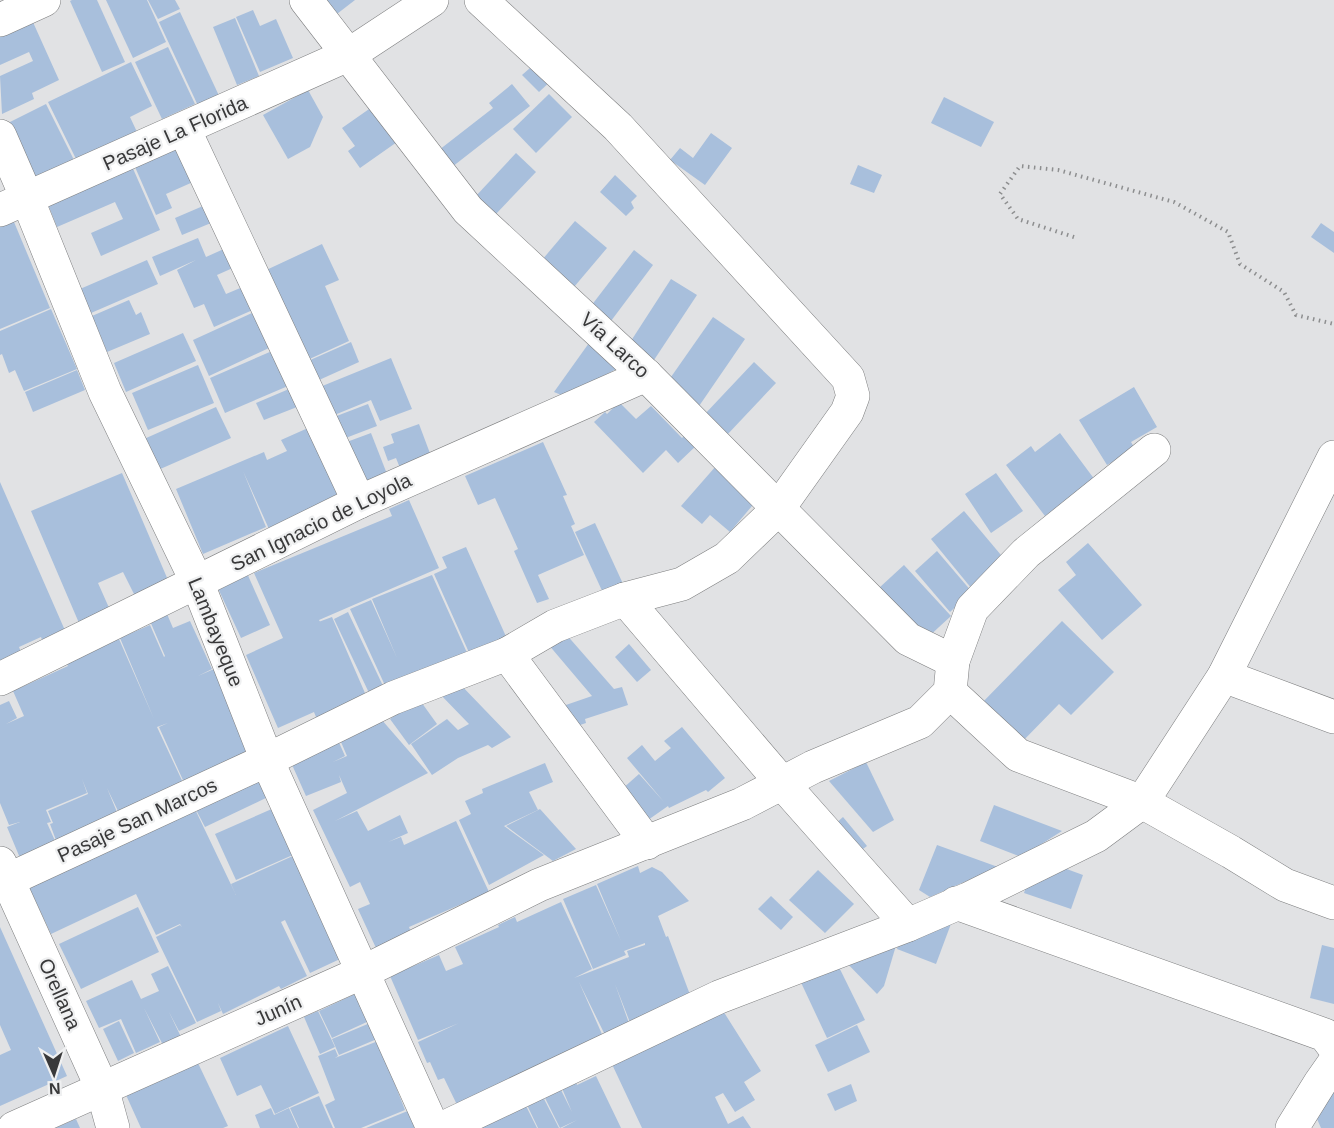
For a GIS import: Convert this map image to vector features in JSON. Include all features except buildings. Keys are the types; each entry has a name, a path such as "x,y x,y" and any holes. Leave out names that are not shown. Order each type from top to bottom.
{"street":[{"path":"0,20 44,0"},
{"name":"Vía Larco","path":"306,0 350,54 468,210 646,375 908,639 951,677 1018,755 1142,802 1285,885 1334,903"},
{"name":"Pasaje La Florida","path":"14,204 350,54 432,0"},
{"name":"Pasaje San Marcos","path":"4,872 267,760 393,698 507,654 555,626 625,599 682,584 726,558 778,509 847,412 853,396 848,378 618,127 481,0"},
{"path":"184,129 359,501"},
{"name":"Lambayeque","path":"0,136 14,204 197,582 267,760 433,1128"},
{"name":"San Ignacio de Loyola","path":"0,680 359,501 646,375"},
{"path":"951,677 972,609 1026,553 1154,450"},
{"path":"442,1128 719,997 908,925 956,903 1096,836 1142,802 1224,676 1334,457"},
{"path":"625,599 782,783 908,925"},
{"path":"507,654 647,843"},
{"path":"1224,676 1334,717"},
{"name":"Junín","path":"14,1128 363,972 539,885 742,804 813,767 920,722 951,677"},
{"name":"Orellana","path":"4,872 102,1088 113,1128"},
{"path":"956,903 1325,1035 1334,1047"},
{"path":"1293,1127 1334,1063"}],"path":[{"path":"1074,237 1018,219 1000,194 1020,166 1058,170 1174,202 1228,232 1240,264 1284,292 1296,315 1334,324"}]}
